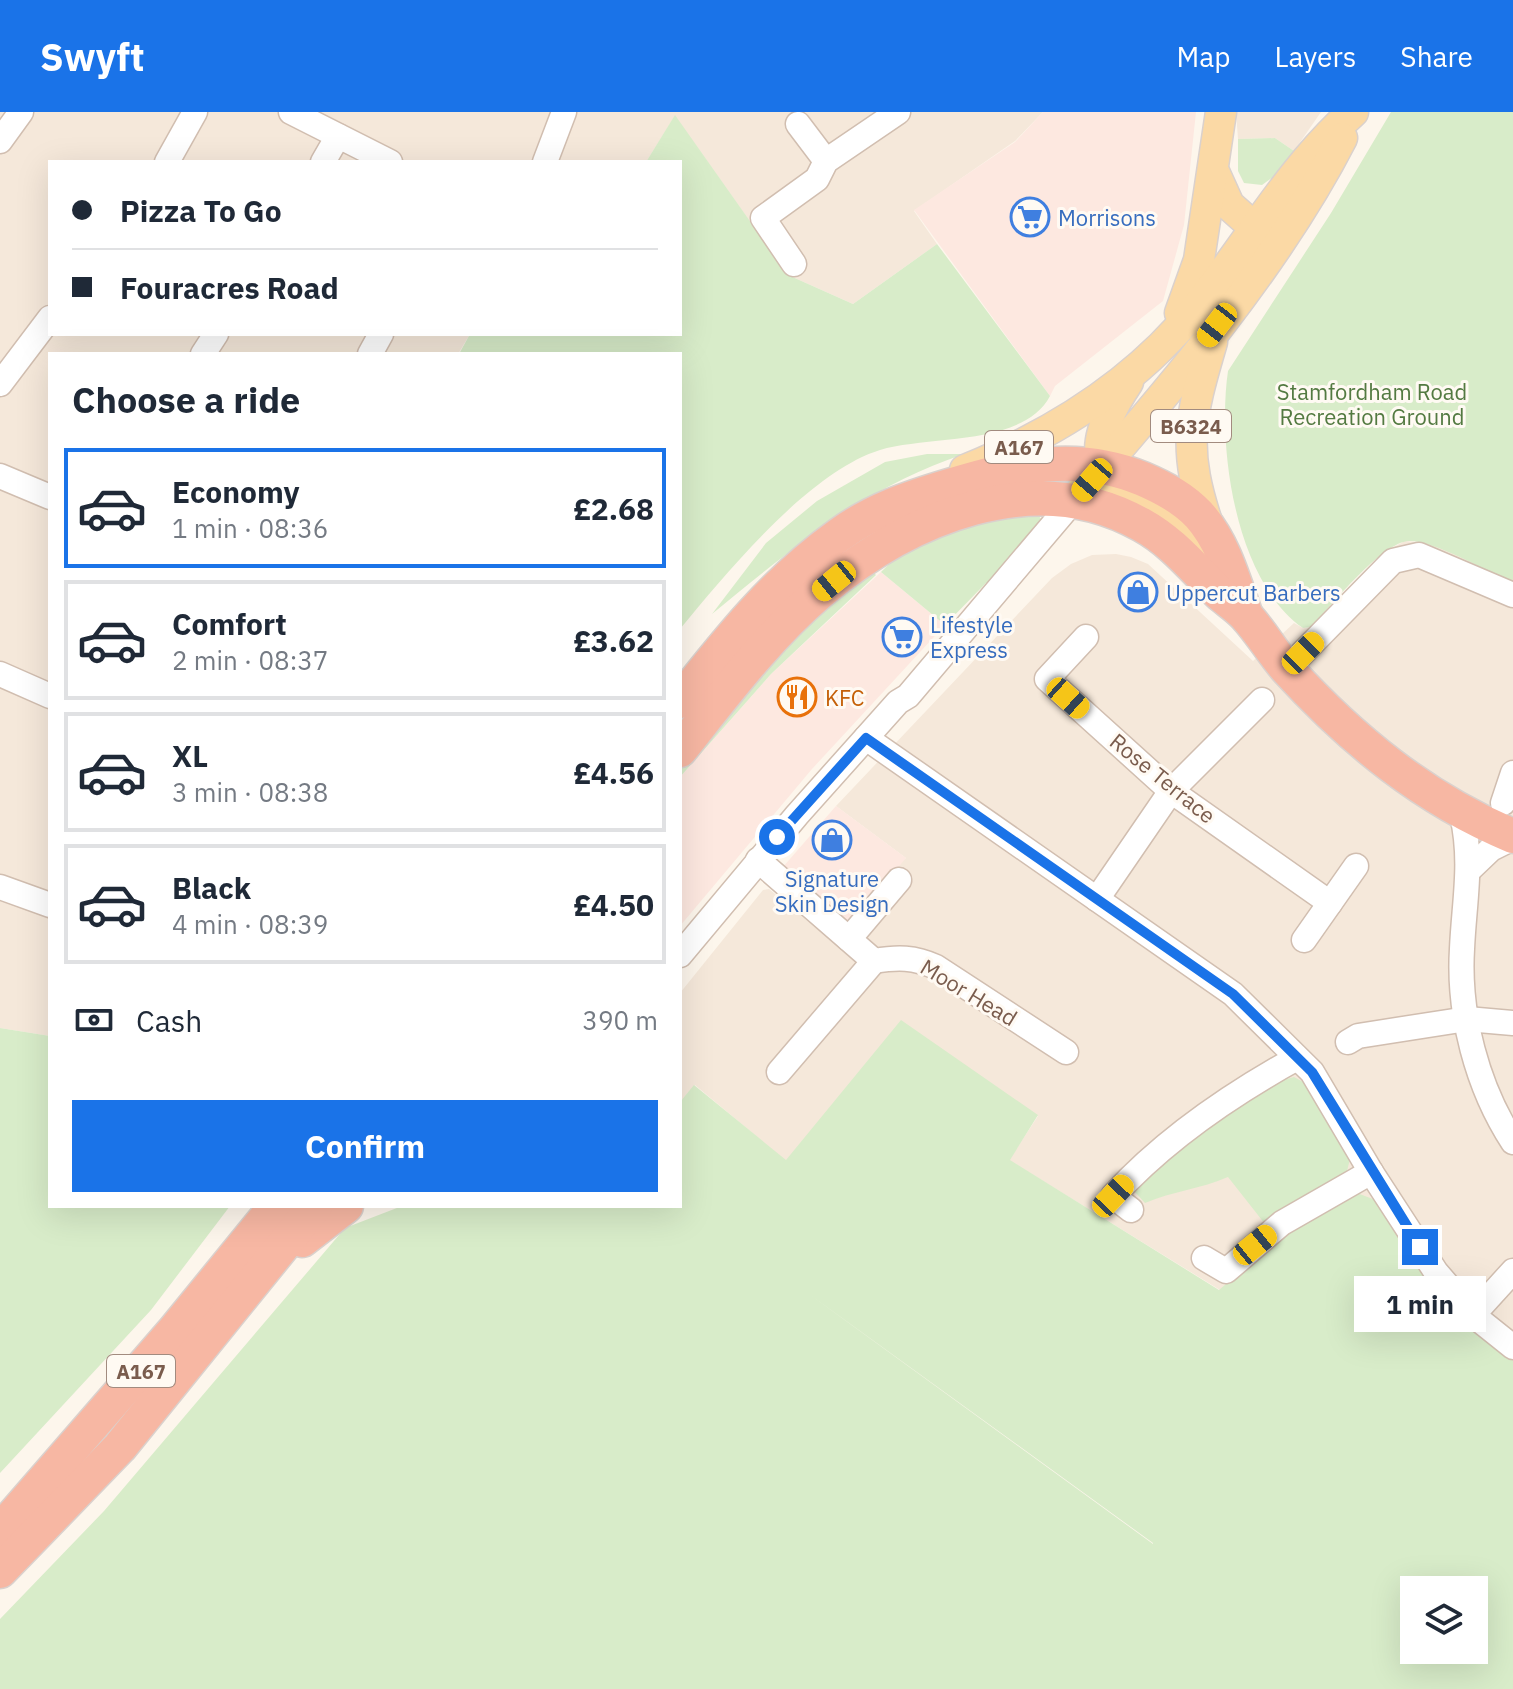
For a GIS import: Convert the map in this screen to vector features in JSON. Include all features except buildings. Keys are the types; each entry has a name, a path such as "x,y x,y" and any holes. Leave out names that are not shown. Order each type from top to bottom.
{"highway":[{"name":"A167","path":"682,699 755,611 793,571 841,533 891,504 1035,463 1063,461 1103,467 1129,473 1174,494 1209,529 1232,574 1246,615"},
{"name":"A167","path":"682,748 790,621 819,593 871,555 920,527 974,507 1014,499 1074,500 1142,525 1171,545 1246,615 1287,669 1371,751 1418,788 1462,815 1513,837"},
{"name":"A167","path":"0,1531 174,1331 274,1208"},
{"name":"A167","path":"0,1571 120,1447 313,1208"},
{"path":"267,1267 343,1208"}],"main road":[{"path":"1163,344 1190,291 1208,217 1221,112"},
{"name":"A167","path":"891,504 1035,439 1084,409 1136,370 1254,247 1317,187 1352,119"},
{"path":"1215,174 1254,247"},
{"path":"1208,217 1217,238 1254,247"},
{"name":"A167","path":"1074,500 1137,429 1217,325 1254,247"},
{"name":"B6324","path":"1209,529 1189,448 1197,394 1217,325"},
{"path":"1136,370 1103,431 1098,451 1103,467 1123,491 1163,510 1196,539 1208,555 1218,592"}],"street":[{"path":"0,141 21,112"},
{"path":"168,160 195,112"},
{"path":"291,112 386,160"},
{"path":"546,160 564,112"},
{"path":"794,264 763,218 817,179 826,161 898,112"},
{"path":"798,124 826,161"},
{"path":"324,160 338,136"},
{"path":"0,384 48,321"},
{"path":"0,476 48,496"},
{"path":"682,953 758,860 866,738 908,696 1074,500 1029,484 931,492"},
{"path":"1287,669 1393,561 1419,555 1513,595"},
{"name":"Rose Terrace","path":"1086,637 1047,679 1171,791 1330,903"},
{"path":"0,674 48,695"},
{"path":"1097,899 1171,791 1262,700"},
{"path":"866,738 1233,994 1312,1072 1371,1172 1436,1272 1473,1315 1513,1347"},
{"path":"1503,803 1513,773"},
{"path":"1462,815 1470,869 1461,951 1467,1019 1474,1058 1513,1142"},
{"path":"1470,869 1491,849 1513,837"},
{"path":"758,860 874,961 779,1072"},
{"path":"1304,940 1356,866"},
{"path":"849,939 899,880"},
{"path":"0,887 48,904"},
{"name":"Moor Head","path":"874,961 917,959 936,967 1066,1052"},
{"path":"1348,1042 1358,1036 1467,1019 1513,1023"},
{"path":"1131,1210 1113,1196 1136,1171 1191,1126 1252,1083 1297,1058"},
{"path":"1204,1258 1226,1271 1282,1223 1371,1172"},
{"path":"1473,1315 1513,1271"}],"shaded area":[{"path":"0,112 1043,112 1015,141 914,211 937,244 853,304 788,275 675,116 647,160 48,160 48,336 469,336 459,352 48,352 48,1036 0,1028"},
{"path":"1043,112 1196,112 1184,225 1163,301 1055,386 1050,396 914,210 1015,142"},
{"path":"1236,112 1321,112 1294,151 1275,138 1238,139"},
{"path":"1513,430 1513,1355 1276,1241 1220,1290 1009,1160 1038,1116 786,1161 695,1085 682,1100 682,991 763,890 769,889 818,930 906,858 836,806 1052,578 1071,564 1092,555 1116,554 1148,564 1253,661 1294,623 1303,628 1311,627 1384,552 1405,541 1424,543"},
{"path":"881,572 945,625 812,769 682,924 682,775 771,674"},
{"path":"836,806 906,858 850,925 783,867"}],"green space":[{"name":"Stamfordham Road Recreation Ground","path":"1391,112 1513,112 1513,583 1447,551 1409,541 1398,544 1371,563 1311,627 1303,628 1280,607 1261,579 1246,546 1229,473 1225,402 1228,371 1331,213"},
{"path":"675,115 788,275 853,304 937,244 1050,396 1037,412 1019,424 997,432 880,450 825,479 771,526 682,627 682,352 460,352 469,336 682,336 682,160 647,160"},
{"path":"1275,138 1294,151 1273,177 1262,185 1244,183 1238,171 1238,139"},
{"path":"927,454 964,454 927,468 861,502 801,543 712,614 766,543 817,501 885,462"},
{"path":"1037,513 1043,522 999,582 986,583 945,625 881,572 900,555 936,534 971,523"},
{"path":"872,571 876,575 771,674 682,775 682,763 805,620"},
{"path":"901,1020 1038,1115 1010,1160 1219,1290 1276,1241 1357,1193 1378,1201 1513,1355 1513,1689 0,1689 0,1619 104,1511 345,1228 397,1208 682,1208 682,1100 694,1085 786,1160","holes":["802,1289 1153,1543 1153,1544"]},
{"path":"0,1028 48,1036 48,1208 228,1208 151,1310 0,1473"},
{"path":"1294,1077 1305,1083 1350,1159 1346,1175 1306,1195 1265,1224 1228,1177 1145,1203 1134,1191 1220,1117 1283,1080"}],"place":[{"name":"Morrisons","path":"1030,217"},
{"name":"Uppercut Barbers","path":"1138,592"},
{"name":"Lifestyle Express","path":"902,637"},
{"name":"KFC","path":"797,697"},
{"name":"Signature Skin Design","path":"832,840"}],"route":[{"path":"777,837 866,738 1233,994 1312,1072 1420,1247"}]}
